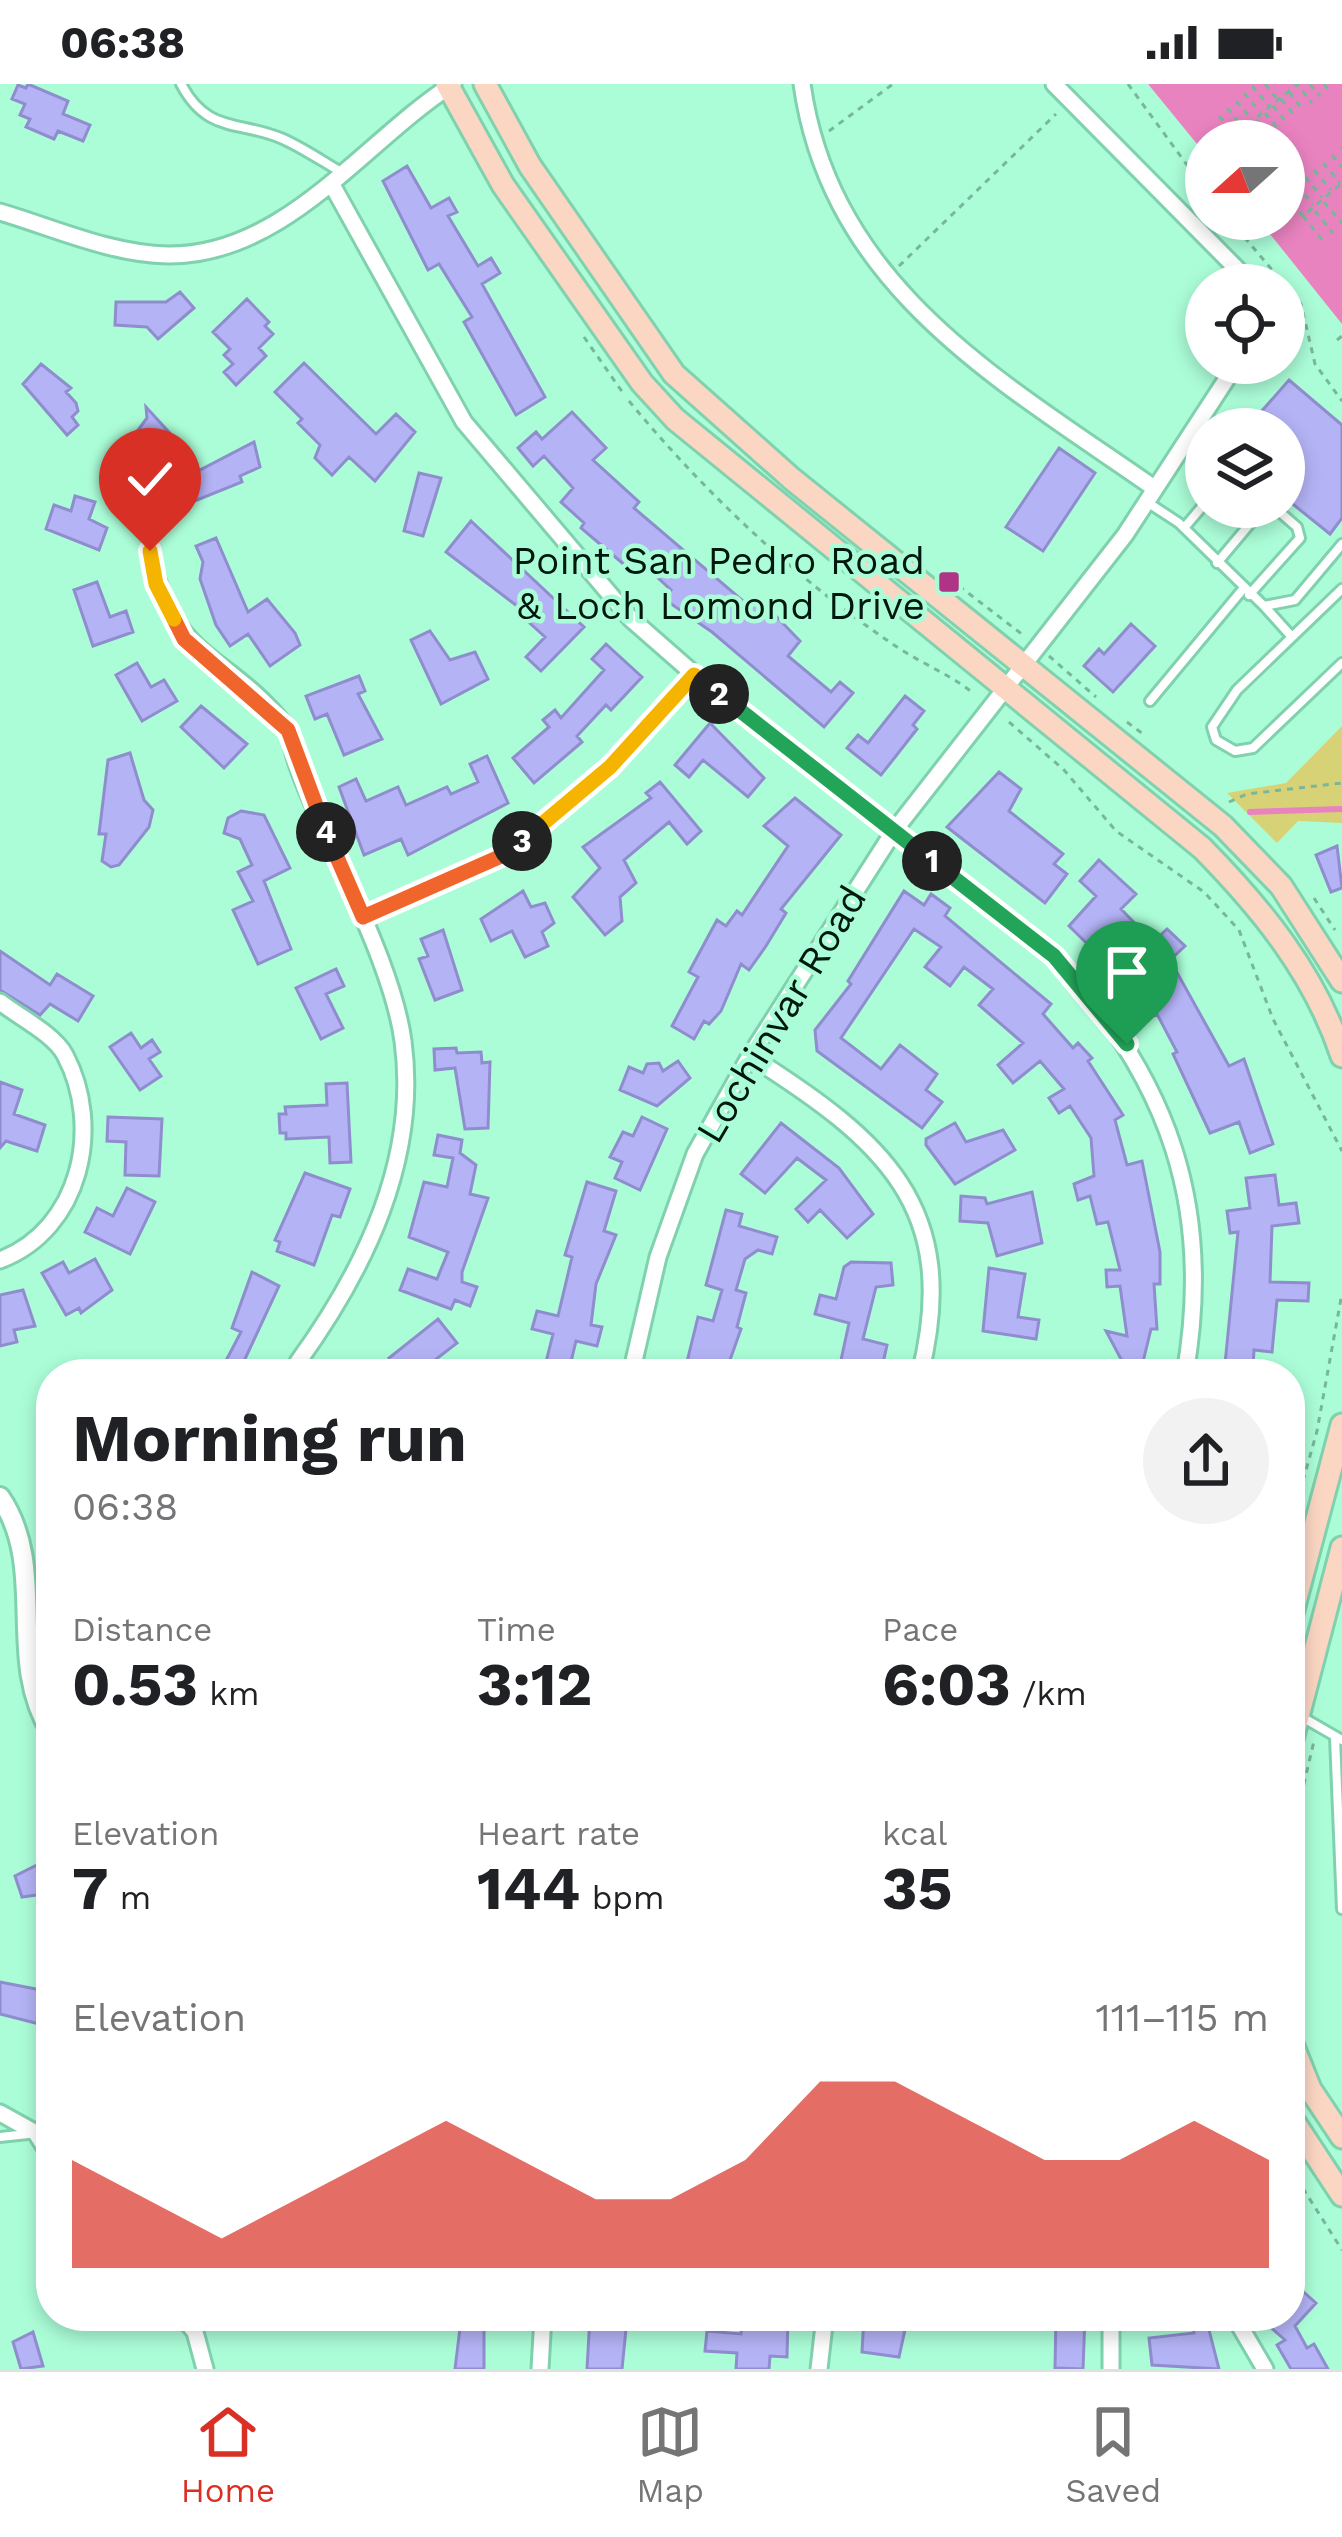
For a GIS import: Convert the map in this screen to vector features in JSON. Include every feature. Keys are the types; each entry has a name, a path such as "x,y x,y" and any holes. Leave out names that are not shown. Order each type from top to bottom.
{"main road":[{"path":"485,84 530,166 674,374 801,487 1223,826 1281,886 1342,981"},
{"path":"450,85 503,184 642,383 717,458 1202,848 1258,905 1299,964 1338,1032 1342,1056"},
{"path":"781,511 801,487"},
{"path":"1305,1565 1342,1425"},
{"path":"1305,1676 1342,1548"},
{"path":"1305,2077 1342,2137"},
{"path":"1305,2138 1342,2194"}],"street":[{"path":"802,84 813,143 842,213 889,275 995,382 1150,495"},
{"path":"1054,84 1232,264"},
{"path":"0,212 113,248 167,255 207,251 272,226 450,85"},
{"path":"337,178 464,422 630,617 694,675 1054,956 1127,1044 1153,1093 1193,1212 1196,1309 1188,1359"},
{"name":"Lochinvar Road","path":"634,1359 658,1257 695,1154 750,1056 894,831 1027,666 1224,384"},
{"path":"150,551 156,584 184,639 288,730 296,762 363,917 403,1040 404,1130 368,1244 344,1298 300,1359"},
{"path":"363,917 506,854 610,767 694,675"},
{"path":"0,1002 63,1050 86,1109 83,1165 56,1212 21,1252 0,1260"},
{"path":"750,1056 857,1131 909,1194 933,1270 934,1320 924,1359"},
{"path":"0,1497 24,1544 31,1687 36,1698"},
{"path":"0,2113 36,2134"},
{"path":"194,2331 205,2369"},
{"path":"540,2369 542,2331"},
{"path":"820,2369 824,2331"},
{"path":"1111,2331 1111,2369"},
{"path":"1243,2331 1265,2369"}],"lane":[{"path":"181,84 189,99 221,126 280,137 337,178"},
{"path":"1150,495 1292,637"},
{"path":"1217,563 1246,528"},
{"path":"1150,701 1300,538 1297,528"},
{"path":"1264,606 1295,600 1342,544"},
{"path":"1342,589 1237,689 1212,727 1216,740 1235,751 1253,748 1342,663"},
{"path":"1305,1720 1338,1739 1342,1909"},
{"path":"0,2137 36,2134"}],"path":[{"path":"813,143 893,84"},
{"path":"1128,84 1185,162"},
{"path":"1264,84 1295,116"},
{"path":"1280,84 1303,110"},
{"path":"1310,84 1320,96"},
{"path":"1236,101 1254,120 1294,85 1312,103"},
{"path":"1252,86 1284,120"},
{"path":"1244,94 1269,120"},
{"path":"889,275 1070,101"},
{"path":"1227,108 1238,120"},
{"path":"1220,116 1223,120"},
{"path":"1332,155 1342,167"},
{"path":"1305,214 1341,184 1323,163"},
{"path":"1314,170 1342,202"},
{"path":"1305,178 1342,224"},
{"path":"1305,196 1333,233"},
{"path":"1305,219 1323,242"},
{"path":"1247,240 1301,304 1315,364 1342,401"},
{"path":"608,374 678,461 792,564 895,647 973,693"},
{"path":"1009,722 1064,770 1117,831 1204,892 1239,930 1274,1018 1342,1151"},
{"path":"1227,803 1247,794 1342,783"},
{"path":"1305,1474 1342,1293"},
{"path":"1305,2192 1342,2250"}],"shaded area":[{"path":"1148,84 1342,84 1342,324 1305,278 1305,264 1294,264 1275,240 1305,240 1305,120 1185,120 1185,129"},
{"path":"1342,726 1342,823 1298,821 1277,843 1227,793 1286,783"}],"building":[{"path":"28,84 68,101 63,114 90,125 83,141 58,131 54,139 26,127 30,119 20,115 25,104 12,99 18,85 26,88"},
{"path":"407,166 431,208 449,198 457,212 448,216 478,266 491,258 500,273 482,284 545,397 516,415 464,322 472,317 439,264 428,270 383,181"},
{"path":"180,292 194,308 158,339 147,327 115,325 116,302 166,302"},
{"path":"247,299 269,322 265,326 273,334 259,348 266,356 236,385 224,372 233,364 224,355 230,349 213,332"},
{"path":"304,363 376,434 396,414 415,432 375,481 349,457 332,475 315,458 320,445 275,392"},
{"path":"41,364 71,388 66,392 76,403 78,411 72,417 78,425 67,435 23,384"},
{"path":"1285,384 1294,384 1342,425 1342,518 1330,534 1305,514 1305,408 1264,408"},
{"path":"146,407 177,441 164,453 161,448 141,495 104,479 116,450 121,453 147,418"},
{"path":"572,412 606,448 593,460 639,502 634,508 750,607 756,600 774,614 800,641 788,656 831,692 840,682 853,693 824,727 712,632 664,599 671,590 635,557 627,567 581,528 584,523 561,502 573,488 544,456 533,466 518,448 536,432 542,439"},
{"path":"254,442 260,467 240,476 242,482 187,504 177,482"},
{"path":"1059,448 1095,473 1043,551 1006,527"},
{"path":"419,473 441,478 423,536 404,531"},
{"path":"75,496 95,502 89,519 107,528 99,550 46,529 54,505 71,511"},
{"path":"471,521 584,627 541,671 526,657 545,637 522,616 525,612 446,552"},
{"path":"216,538 248,612 267,599 295,633 300,645 270,666 248,634 230,646 216,625 200,579 203,562 196,546"},
{"path":"97,582 110,617 126,611 133,632 93,646 74,590"},
{"path":"1131,624 1155,646 1113,692 1084,666 1099,649 1104,654"},
{"path":"430,631 450,660 475,652 488,679 441,704 411,640"},
{"path":"606,644 642,677 611,710 606,705 577,736 582,742 534,783 513,758 549,727 543,720 555,710 561,718 604,670 592,659"},
{"path":"137,663 151,687 164,680 177,701 142,721 116,675"},
{"path":"359,676 365,691 358,694 382,739 344,755 327,714 315,719 306,696"},
{"path":"905,696 924,711 913,725 917,729 881,775 847,748 858,735 868,743"},
{"path":"201,706 247,744 224,768 181,727"},
{"path":"710,723 764,778 748,797 703,760 689,777 675,765"},
{"path":"130,753 144,800 153,810 149,827 119,865 111,867 102,861 106,834 99,834 108,760"},
{"path":"487,756 508,803 408,855 401,839 364,855 339,787 356,779 366,801 398,787 406,805 447,787 451,794 478,782 470,764"},
{"path":"999,772 1021,789 1009,811 1063,854 1054,864 1067,874 1045,903 947,827"},
{"path":"660,782 701,831 687,844 669,822 624,860 636,883 620,897 622,921 605,935 573,897 600,868 583,847 651,798 646,793"},
{"path":"795,798 841,835 781,909 786,913 749,970 741,964 721,1011 709,1024 704,1021 694,1039 672,1026 698,977 689,972 717,920 726,926 737,911 742,915 788,846 764,826"},
{"path":"241,811 264,815 290,868 264,881 291,949 258,964 233,910 253,901 238,872 252,865 240,839 224,833 228,818"},
{"path":"1337,846 1342,888 1331,892 1316,855"},
{"path":"1099,860 1136,894 1121,909 1153,942 1167,929 1185,946 1170,960 1229,1066 1244,1059 1273,1144 1250,1153 1239,1122 1210,1133 1157,1014 1148,1019 1138,1001 1157,990 1124,954 1111,967 1069,926 1096,896 1080,881"},
{"path":"523,891 531,907 545,903 554,923 542,932 548,946 525,957 512,931 491,941 481,919"},
{"path":"904,891 924,905 931,894 950,908 945,916 1051,1004 1043,1014 1073,1048 1078,1043 1092,1058 1088,1061 1123,1115 1115,1120 1127,1165 1142,1161 1160,1252 1160,1284 1154,1284 1157,1329 1151,1329 1144,1359 1121,1359 1106,1331 1127,1336 1120,1286 1107,1287 1106,1270 1120,1270 1108,1222 1097,1224 1090,1196 1078,1200 1074,1184 1094,1176 1091,1138 1070,1106 1059,1113 1049,1098 1064,1089 1040,1061 1013,1083 998,1065 1023,1043 979,1005 993,989 964,967 950,986 925,967 941,947 914,929 841,1038 881,1069 900,1045 937,1074 926,1090 942,1102 922,1128 817,1051 815,1030 851,984 848,981"},
{"path":"443,930 462,990 435,1000 419,959 428,956 421,939"},
{"path":"0,951 50,985 57,974 93,996 78,1021 50,1004 40,1015 0,990"},
{"path":"336,969 344,986 326,994 343,1028 321,1039 296,988"},
{"path":"131,1033 141,1048 152,1040 160,1052 149,1059 161,1076 140,1090 110,1047"},
{"path":"456,1048 457,1053 481,1052 482,1063 490,1062 488,1128 465,1129 455,1068 435,1070 434,1049"},
{"path":"678,1061 690,1078 657,1106 620,1090 629,1067 643,1073 647,1064 659,1063 663,1071"},
{"path":"0,1082 22,1090 14,1114 45,1125 37,1151 6,1141 0,1148"},
{"path":"347,1083 351,1162 330,1163 329,1137 286,1139 286,1133 280,1133 279,1114 286,1114 285,1107 327,1105 326,1084"},
{"path":"108,1117 162,1119 159,1176 125,1175 126,1142 107,1141"},
{"path":"642,1117 667,1129 640,1190 615,1178 622,1162 610,1157 623,1132 633,1136"},
{"path":"781,1123 839,1168 873,1214 847,1238 820,1210 808,1222 796,1209 826,1180 797,1158 765,1193 741,1174"},
{"path":"955,1123 966,1142 1003,1130 1015,1150 955,1184 926,1139"},
{"path":"438,1135 462,1140 460,1153 476,1165 470,1194 488,1198 462,1272 462,1282 477,1287 470,1306 455,1300 451,1309 400,1290 408,1269 437,1279 448,1252 409,1237 424,1182 447,1187 453,1158 434,1155"},
{"path":"305,1173 350,1189 340,1217 332,1215 314,1265 277,1251 280,1242 275,1240"},
{"path":"1275,1175 1279,1205 1296,1203 1299,1223 1272,1226 1270,1282 1309,1283 1308,1301 1277,1300 1272,1352 1254,1350 1253,1359 1225,1359 1238,1232 1230,1233 1227,1211 1250,1208 1246,1178"},
{"path":"587,1182 616,1191 604,1231 616,1235 596,1284 591,1325 602,1327 597,1346 576,1341 572,1359 547,1359 553,1334 532,1329 537,1311 558,1316 572,1257 565,1255"},
{"path":"127,1188 155,1202 130,1254 85,1232 97,1208 113,1216"},
{"path":"1032,1192 1042,1243 997,1256 988,1223 960,1221 961,1196 985,1198 987,1204"},
{"path":"726,1210 742,1214 739,1226 777,1237 772,1254 758,1250 745,1259 736,1290 746,1293 737,1327 741,1329 730,1359 688,1359 698,1317 713,1321 722,1290 706,1285"},
{"path":"95,1259 112,1290 81,1313 79,1308 66,1315 42,1273 63,1262 69,1273"},
{"path":"851,1262 891,1263 893,1285 876,1287 863,1339 887,1345 884,1359 841,1359 849,1323 815,1314 820,1295 836,1299 844,1267"},
{"path":"989,1268 1025,1274 1018,1317 1039,1320 1036,1339 983,1331"},
{"path":"252,1272 279,1286 245,1359 227,1359 241,1332 232,1328"},
{"path":"23,1290 35,1326 14,1330 17,1342 0,1346 0,1295"},
{"path":"438,1319 457,1343 436,1359 389,1358"},
{"path":"36,1866 36,1895 22,1897 15,1876"},
{"path":"0,1982 36,1989 36,2023 0,2014"},
{"path":"1305,2293 1316,2303 1305,2315"},
{"path":"460,2331 484,2331 484,2369 455,2369"},
{"path":"589,2331 626,2331 622,2369 587,2369"},
{"path":"707,2331 788,2331 787,2357 770,2356 769,2369 736,2369 737,2353 705,2351"},
{"path":"863,2331 905,2331 899,2357 862,2352"},
{"path":"1056,2331 1084,2331 1083,2369 1055,2368"},
{"path":"1209,2331 1219,2369 1152,2365 1149,2338"},
{"path":"1275,2331 1298,2331 1307,2348 1314,2344 1328,2369 1291,2369 1277,2345 1285,2340"},
{"path":"33,2332 43,2366 21,2369 13,2342"}],"waterway":[{"path":"1250,812 1342,809"}],"place":[{"name":"Point San Pedro Road & Loch Lomond Drive","path":"949,582"}],"route":[{"path":"150,551 156,584 184,639 256,696 288,730 296,762 363,917 506,854 610,767 694,675 1054,956 1127,1044"}]}
